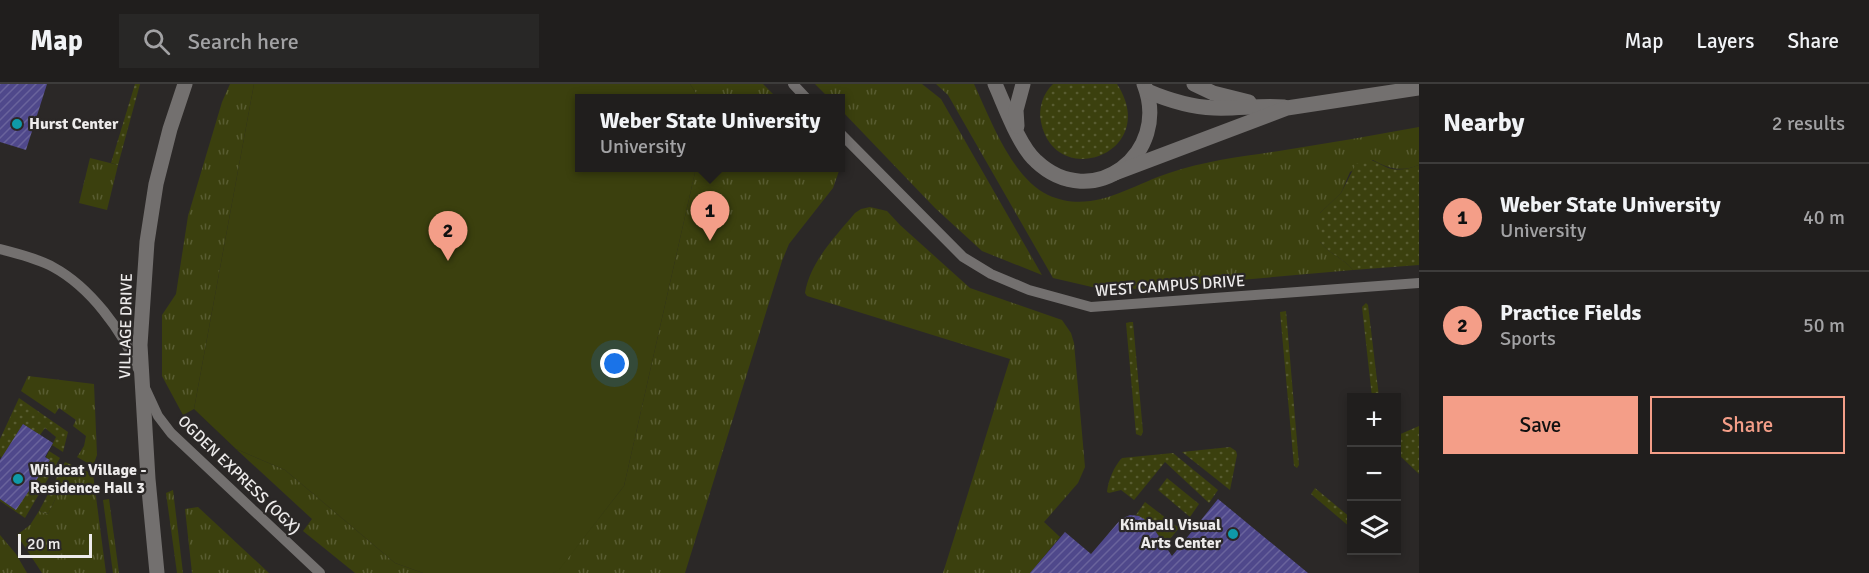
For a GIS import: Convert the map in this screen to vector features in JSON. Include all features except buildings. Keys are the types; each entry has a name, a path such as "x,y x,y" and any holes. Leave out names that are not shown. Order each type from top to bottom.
{"street":[{"name":"VILLAGE DRIVE","path":"157,573 148,479 140,345 147,242 156,184 170,129 185,84"},
{"path":"995,84 1025,148 1034,160 1058,176 1087,181 1115,173 1287,108 1419,88"},
{"path":"1019,134 1016,111 1023,84"},
{"path":"1194,84 1213,93 1287,108"},
{"path":"1115,173 1126,166 1144,144 1151,118 1145,86"},
{"path":"1145,86 1173,100 1202,107 1264,105"}],"lane":[{"name":"WEST CAMPUS DRIVE","path":"845,138 963,257 991,274 1029,290 1091,307 1419,283"},
{"name":"OGDEN EXPRESS (OGX)","path":"0,249 38,260 53,267 79,286 113,324 134,358 158,416 171,433 320,573"}],"green space":[{"path":"135,84 140,84 118,165 111,163"},
{"path":"230,84 254,84 194,409 183,415 162,376 162,315 176,294 188,216 222,102"},
{"path":"254,84 690,84 696,94 575,94 575,172 695,172 624,486 559,570 553,573 423,573 395,563 285,470 236,449 194,409"},
{"path":"690,84 763,84 773,94 696,94"},
{"path":"815,84 922,84 941,99 1042,275 982,251 935,208 845,114 845,94 825,94"},
{"path":"936,84 974,84 995,130 1023,175 1035,187 1048,195 1064,200 1080,202 1095,200 1169,173 1241,156 1419,127 1419,165 1395,168 1384,166 1373,160 1350,172 1341,193 1320,213 1320,242 1353,270 1138,289 1092,287 1053,278 948,95"},
{"path":"1053,84 1117,84 1127,108 1126,129 1116,145 1101,155 1083,159 1065,155 1050,143 1041,122 1040,112 1044,97"},
{"path":"90,158 118,165 107,210 79,203"},
{"path":"1368,160 1398,170 1419,165 1419,265 1353,270 1320,242 1320,213 1341,193 1356,164"},
{"path":"695,172 839,172 833,188 789,244 782,261 685,573 553,573 559,569 624,486"},
{"path":"870,207 887,211 970,288 1062,320 1071,333 1074,343 1085,467 1078,483 1044,522 1060,537 1036,566 1042,573 943,573 1010,359 807,296 805,293 812,271 824,250 855,213"},
{"path":"1366,303 1368,305 1379,393 1372,393 1362,307"},
{"path":"1286,311 1299,465 1297,468 1294,466 1280,312"},
{"path":"1133,322 1143,432 1141,436 1136,434 1126,323"},
{"path":"28,376 94,384 97,455 93,466 77,457 84,446 86,436 73,426 76,420 59,408 55,414 21,391"},
{"path":"19,398 68,432 63,452 52,445 56,437 45,428 40,435 23,424 2,458 0,456 0,439"},
{"path":"1419,426 1419,474 1401,457 1401,434"},
{"path":"1230,447 1236,451 1237,455 1230,490 1182,452"},
{"path":"236,449 285,470 395,563 423,573 355,573 303,531 312,519"},
{"path":"49,451 60,458 25,518 0,499 49,460 46,457"},
{"path":"1173,453 1218,490 1209,503 1165,462 1134,500 1121,490 1107,492 1112,474 1122,458"},
{"path":"65,462 72,465 48,514 39,511"},
{"path":"72,465 93,474 106,573 42,573 17,535 30,525 39,511 48,514"},
{"path":"1167,478 1199,504 1190,517 1158,490"},
{"path":"1315,488 1347,515 1347,525 1311,494"},
{"path":"173,490 183,573 177,573 166,493"},
{"path":"109,499 119,573 113,573 103,500"},
{"path":"1145,502 1179,528 1165,545 1150,523 1136,515"},
{"path":"198,507 269,573 192,573 185,509"},
{"path":"0,535 16,554 27,573 0,573"}],"place":[{"name":"Hurst Center","path":"17,124"},
{"name":"Weber State University","path":"710,241"},
{"name":"Practice Fields","path":"448,261"},
{"name":"Wildcat Village - Residence Hall 3","path":"18,479"},
{"name":"Kimball Visual Arts Center","path":"1233,534"}]}
